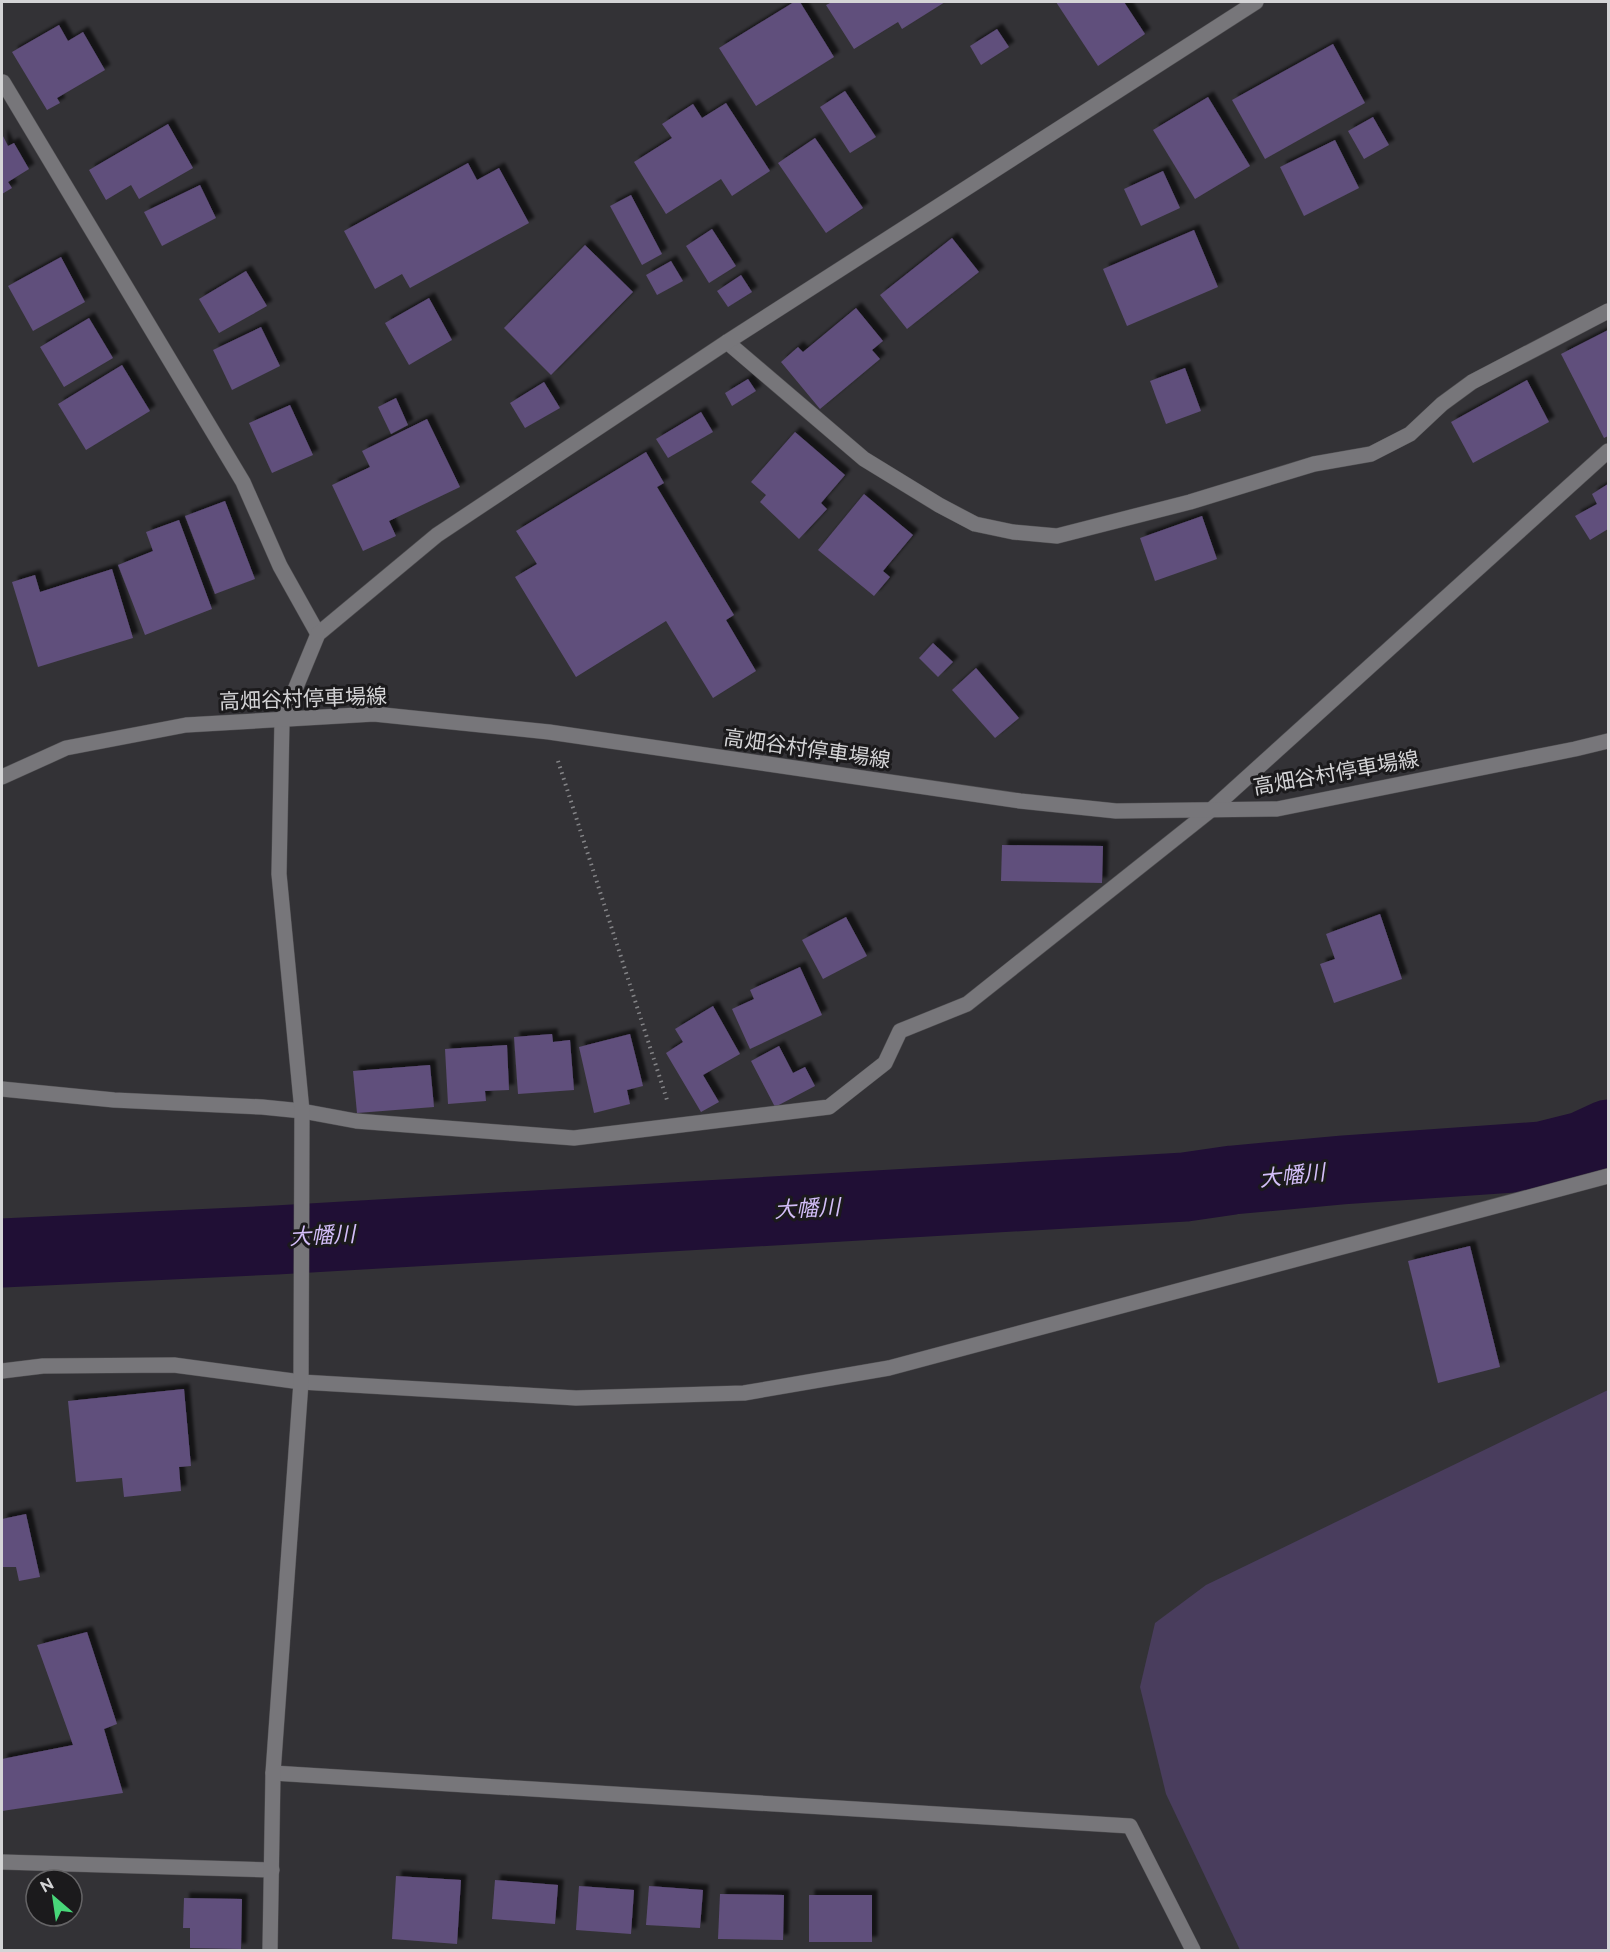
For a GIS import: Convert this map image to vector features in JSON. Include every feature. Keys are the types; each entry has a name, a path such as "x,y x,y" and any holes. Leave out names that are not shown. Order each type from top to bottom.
{"street":[{"path":"270,1950 273,1773 301,1382 302,1111 279,874 282,721 318,634 437,535 727,342 1256,2"},
{"path":"3,82 243,482 280,566 318,634"},
{"path":"727,342 864,459 939,505 975,524 1013,532 1057,536 1190,502 1314,464 1371,454 1410,434 1442,404 1472,382 1608,311"},
{"path":"2,1089 114,1100 262,1107 302,1111 356,1121 574,1138 829,1107 885,1063 900,1031 966,1004 1212,810 1608,451"},
{"name":"高畑谷村停車場線","path":"2,777 66,748 186,725 374,714 549,732 1020,801 1116,811 1212,810 1277,808 1608,741"},
{"path":"2,1371 43,1366 174,1365 301,1382 576,1398 744,1393 889,1368 1608,1176"},
{"path":"273,1773 1130,1826 1193,1950"},
{"path":"2,1862 272,1870"}],"path":[{"path":"549,732 675,1126"}],"shaded area":[{"path":"1608,1390 1608,1950 1240,1950 1166,1794 1140,1687 1155,1623 1206,1585"}],"building":[{"path":"794,2 800,2 834,57 756,106 719,48"},
{"path":"832,2 945,2 902,29 898,22 854,49 826,5"},
{"path":"1056,2 1124,2 1145,34 1098,66"},
{"path":"59,25 68,41 83,32 105,70 57,98 60,103 47,110 12,52"},
{"path":"997,29 1009,47 981,65 970,46"},
{"path":"1333,44 1365,103 1265,159 1232,100"},
{"path":"845,91 876,137 850,153 820,107"},
{"path":"1208,97 1250,166 1195,199 1153,130"},
{"path":"726,103 770,171 732,196 721,179 666,214 634,162 672,138 662,124 693,104 702,118"},
{"path":"1373,117 1389,145 1364,159 1348,131"},
{"path":"168,124 193,168 139,199 131,185 106,200 89,170"},
{"path":"2,134 8,146 14,143 29,169 8,182 12,188 2,194"},
{"path":"815,138 863,208 826,233 778,163"},
{"path":"1335,140 1359,188 1304,216 1280,167"},
{"path":"468,163 477,180 499,168 529,223 410,288 402,274 375,289 344,231"},
{"path":"1163,171 1180,208 1141,226 1124,189"},
{"path":"200,185 216,218 162,246 144,212"},
{"path":"631,195 662,254 642,265 610,206"},
{"path":"712,229 736,266 709,283 686,246"},
{"path":"1194,230 1218,287 1127,326 1103,269"},
{"path":"952,238 979,272 907,329 880,295"},
{"path":"585,245 633,292 551,375 504,328"},
{"path":"61,257 85,302 33,331 8,286"},
{"path":"671,261 683,281 657,295 646,275"},
{"path":"246,271 267,306 219,333 199,299"},
{"path":"741,275 752,292 728,307 717,291"},
{"path":"429,298 452,340 409,365 385,323"},
{"path":"856,308 883,341 872,350 880,359 820,409 781,362 798,347 803,352"},
{"path":"89,318 113,358 64,387 40,347"},
{"path":"261,327 280,366 232,390 213,350"},
{"path":"1608,330 1608,436 1604,438 1561,354"},
{"path":"122,365 150,411 86,450 58,404"},
{"path":"1185,368 1201,411 1166,424 1150,381"},
{"path":"748,379 756,391 732,406 725,393"},
{"path":"1527,380 1549,422 1473,463 1451,422"},
{"path":"544,382 560,408 525,428 510,403"},
{"path":"396,398 408,425 391,434 378,407"},
{"path":"290,405 313,455 272,473 249,423"},
{"path":"701,412 713,432 668,458 656,439"},
{"path":"427,419 460,487 389,521 396,536 363,551 332,485 370,467 362,451"},
{"path":"795,432 845,475 821,503 827,509 799,539 760,502 766,495 751,482"},
{"path":"646,452 664,483 657,487 734,615 726,620 756,671 713,698 666,621 576,677 515,577 537,564 516,531"},
{"path":"1608,484 1608,529 1590,540 1575,516 1597,504 1592,494"},
{"path":"864,494 913,535 883,571 890,577 874,596 818,550"},
{"path":"225,501 255,579 215,594 185,516"},
{"path":"1202,516 1217,559 1155,581 1140,538"},
{"path":"179,520 212,609 145,635 118,565 153,551 146,532"},
{"path":"112,569 133,638 38,667 12,582 35,575 40,592"},
{"path":"933,643 953,662 938,677 919,658"},
{"path":"976,668 1019,718 995,738 952,690"},
{"path":"1002,845 1103,846 1102,883 1001,881"},
{"path":"1380,914 1402,979 1334,1003 1320,964 1335,959 1326,934"},
{"path":"846,917 867,956 823,979 802,940"},
{"path":"800,967 822,1015 750,1049 732,1009 754,999 750,990"},
{"path":"713,1006 740,1054 703,1075 719,1102 701,1112 666,1053 683,1042 675,1029"},
{"path":"552,1034 553,1042 570,1040 574,1090 518,1094 514,1037"},
{"path":"630,1034 643,1086 627,1090 630,1104 594,1113 579,1047"},
{"path":"507,1045 509,1090 485,1091 486,1101 448,1104 445,1049"},
{"path":"779,1046 793,1073 805,1067 815,1086 775,1107 751,1061"},
{"path":"430,1065 434,1107 357,1113 353,1071"},
{"path":"1470,1246 1500,1367 1438,1383 1408,1261"},
{"path":"184,1389 191,1466 179,1467 181,1491 124,1497 122,1478 76,1482 68,1401"},
{"path":"26,1514 40,1577 19,1581 16,1567 2,1567 2,1519"},
{"path":"87,1632 117,1724 104,1729 123,1793 2,1811 2,1759 73,1745 37,1645"},
{"path":"396,1876 461,1880 457,1944 392,1939"},
{"path":"495,1880 558,1885 555,1924 492,1919"},
{"path":"579,1886 634,1890 631,1934 576,1930"},
{"path":"649,1886 703,1890 700,1928 646,1925"},
{"path":"720,1894 784,1895 783,1940 718,1939"},
{"path":"809,1895 872,1895 872,1942 809,1942"},
{"path":"184,1898 242,1899 241,1949 190,1948 190,1928 183,1928"}],"waterway":[{"name":"大幡川","path":"2,1253 276,1240 1185,1187 1342,1170 1542,1156 1582,1146 1608,1134"}]}
